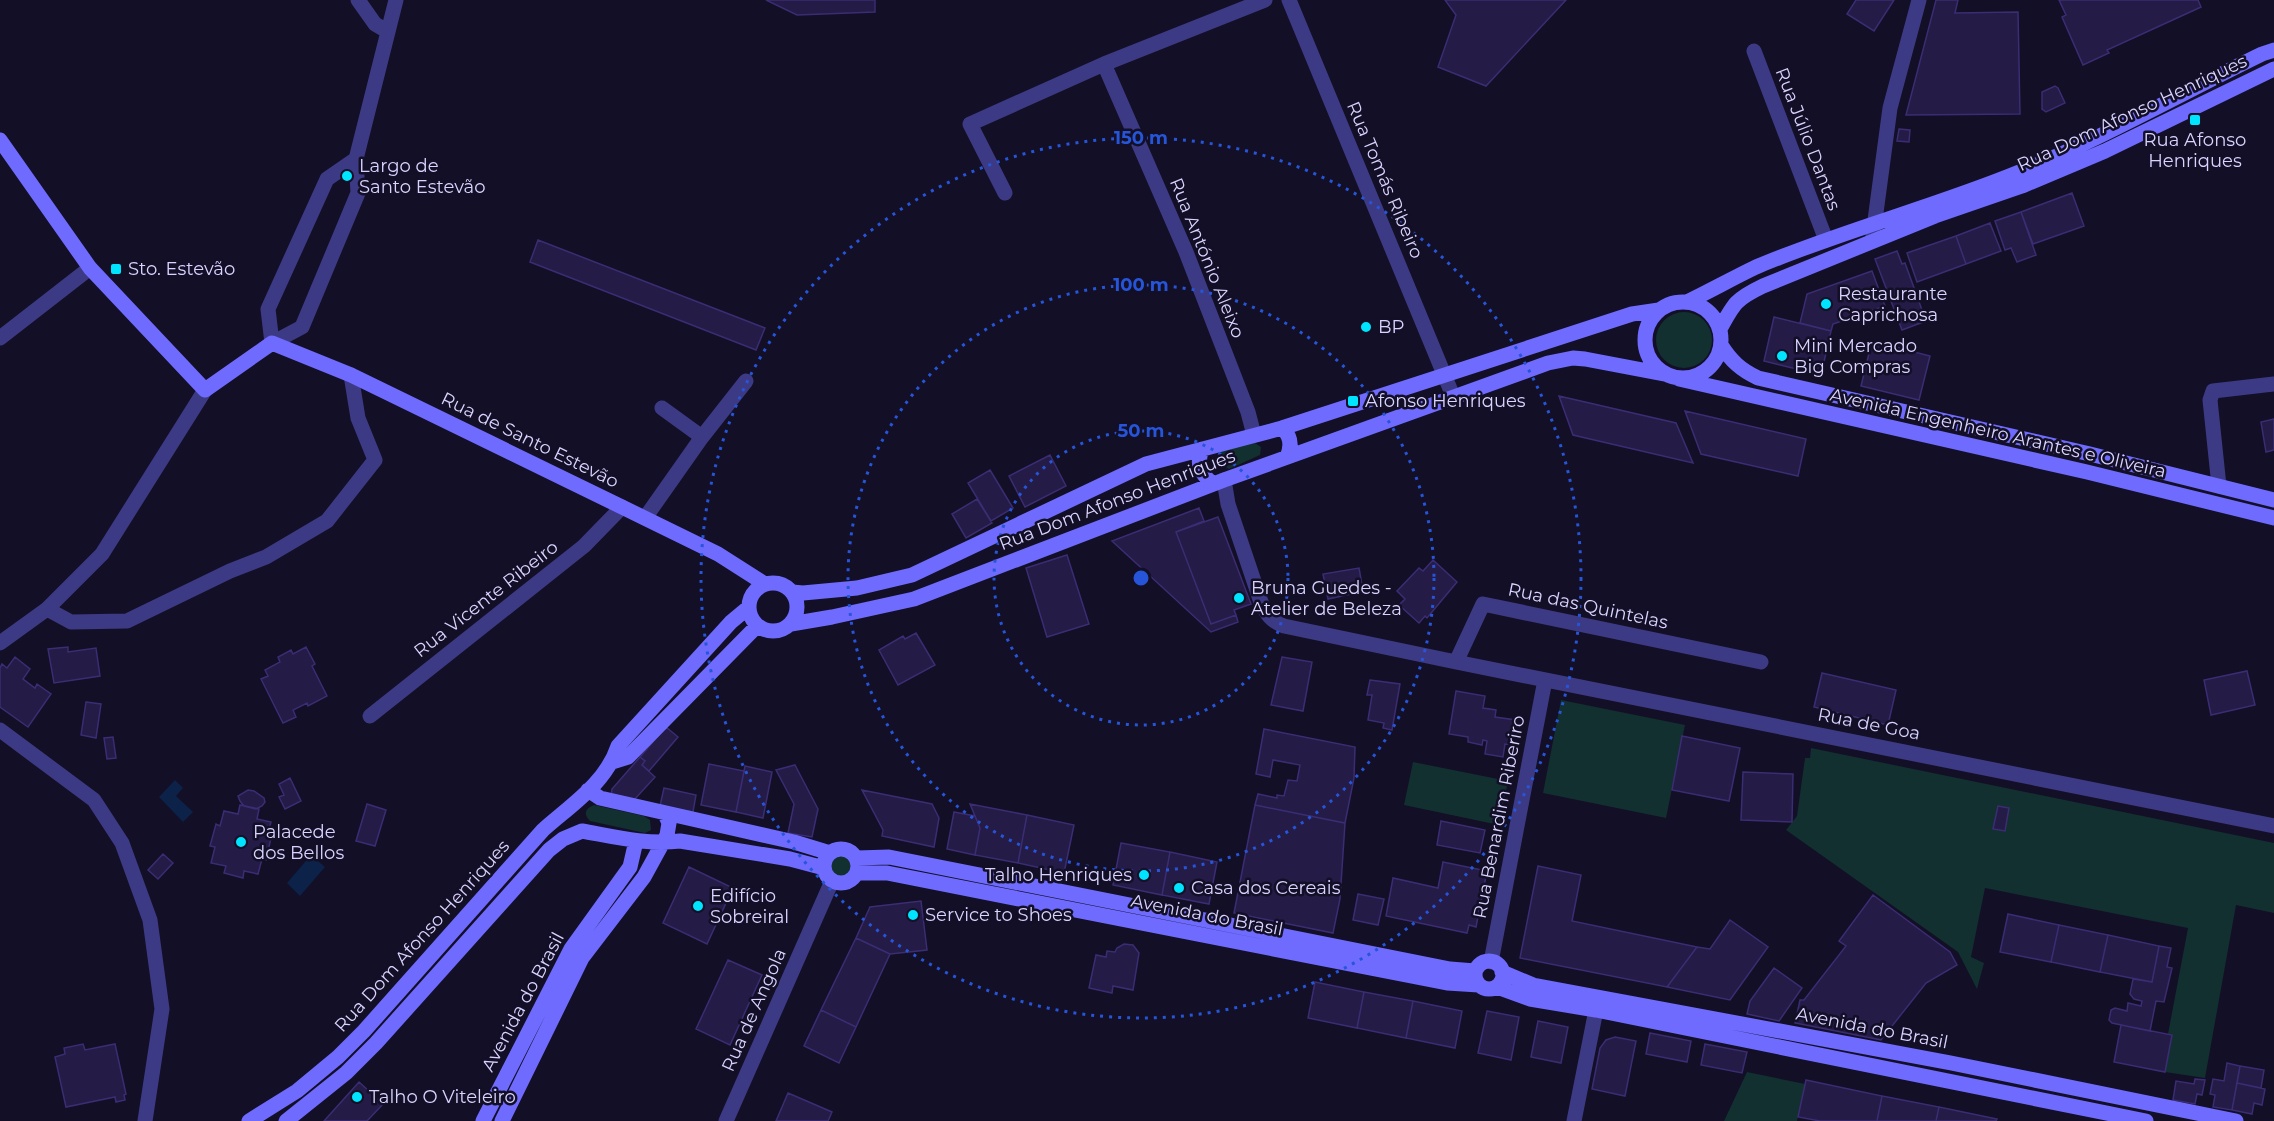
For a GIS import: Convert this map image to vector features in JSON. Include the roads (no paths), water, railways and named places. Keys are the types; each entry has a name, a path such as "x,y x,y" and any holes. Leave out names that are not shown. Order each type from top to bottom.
{"street":[{"path":"358,0 375,24 387,31"},
{"path":"0,643 47,609 102,554 205,390 272,343 302,327 358,193 356,159 396,0"},
{"path":"1005,193 970,124 1104,64 1265,0"},
{"name":"Rua Tomás Ribeiro","path":"1289,0 1444,376"},
{"path":"1872,241 1890,108 1919,0"},
{"name":"Rua Dom Afonso Henriques","path":"249,1121 297,1091 338,1058 543,830 575,805 612,762 618,746 731,622 749,607 753,593 765,584 780,584 792,592 802,594 857,588 912,575 1137,468 1165,458 1282,428 1632,314 1659,310 1677,302 1687,302 1755,268 1826,240 2016,173 2098,137 2190,88 2274,50"},
{"name":"Rua Júlio Dantas","path":"1754,51 1826,240"},
{"name":"Rua António Aleixo","path":"1104,64 1186,252 1248,412 1254,435"},
{"name":"Rua Dom Afonso Henriques","path":"1720,329 1732,305 1742,296 1872,241 2033,182 2105,151 2274,69"},
{"path":"0,140 90,268 205,390"},
{"path":"272,343 268,309 327,179 356,159"},
{"path":"0,338 90,268"},
{"path":"1687,302 1708,311 1720,329 1721,345"},
{"path":"1659,310 1646,331 1645,344 1654,366 1672,376"},
{"name":"Rua de Santo Estevão","path":"272,343 351,375 645,518 718,554 765,584"},
{"name":"Rua Dom Afonso Henriques","path":"612,762 628,757 757,626 763,630 778,631 790,624 914,598 1218,482 1548,363 1573,358 1691,378 1702,374 1712,366 1721,345"},
{"name":"Avenida Engenheiro Arantes e Oliveira","path":"1721,345 1730,360 1758,378 2078,451 2274,500"},
{"path":"47,609 71,621 127,621 230,571 266,557 327,521 375,460 358,418 351,375"},
{"path":"1444,376 1453,396"},
{"name":"Avenida Engenheiro Arantes e Oliveira","path":"1672,376 2087,472 2274,518"},
{"path":"645,518 746,381"},
{"path":"2219,486 2210,400 2213,391 2274,384"},
{"path":"662,408 702,438"},
{"path":"1282,428 1291,444 1287,457"},
{"path":"1202,449 1199,468 1218,482 1228,504 1261,602 1273,622 1456,662"},
{"name":"Rua Vicente Ribeiro","path":"370,716 584,546 622,507"},
{"path":"790,624 797,612 792,592"},
{"name":"Rua das Quintelas","path":"1456,662 1483,604 1761,662"},
{"path":"749,607 757,626"},
{"name":"Rua de Goa","path":"1456,662 2274,826"},
{"name":"Rua Benardim Riberiro","path":"1497,974 1545,680"},
{"path":"0,730 94,800 122,843 150,920 162,1009 145,1121"},
{"name":"Avenida do Brasil","path":"588,790 600,798 794,842 830,853 841,849 847,850 857,865 887,873 1447,983 1477,978 1490,989 1497,974"},
{"path":"575,805 576,820 582,831 636,841 662,843 680,841 790,860 828,874"},
{"name":"Avenida do Brasil","path":"502,1121 582,958 644,877 669,830 665,814"},
{"name":"Rua Dom Afonso Henriques","path":"286,1121 346,1074 549,850 563,839 582,831"},
{"name":"Avenida do Brasil","path":"483,1121 571,949 630,867 636,841"},
{"path":"828,874 824,862 830,853"},
{"name":"Avenida do Brasil","path":"828,874 842,884 847,883 857,865"},
{"name":"Rua de Angola","path":"726,1121 828,874"},
{"path":"1477,978 1482,963 1497,974"},
{"name":"Avenida do Brasil","path":"1497,974 1530,999 1596,1010 2092,1116 2146,1121"},
{"name":"Avenida do Brasil","path":"1497,974 1533,985 1962,1065 2236,1121"},
{"path":"1574,1121 1596,1010"}],"water":[{"path":"175,780 183,788 176,796 193,812 183,822 159,797"},
{"path":"311,855 325,867 300,896 287,883"}],"place":[{"name":"Rua Afonso Henriques","path":"2195,120"},
{"name":"Largo de Santo Estevão","path":"347,176"},
{"name":"Sto. Estevão","path":"116,269"},
{"name":"Restaurante Caprichosa","path":"1826,304"},
{"name":"BP","path":"1366,327"},
{"name":"Mini Mercado Big Compras","path":"1782,356"},
{"name":"Afonso Henriques","path":"1353,401"},
{"name":"Bruna Guedes - Atelier de Beleza","path":"1239,598"},
{"name":"Palacede dos Bellos","path":"241,842"},
{"name":"Talho Henriques","path":"1144,875"},
{"name":"Casa dos Cereais","path":"1179,888"},
{"name":"Edifício Sobreiral","path":"698,906"},
{"name":"Service to Shoes","path":"913,915"},
{"name":"Talho O Viteleiro","path":"357,1097"}]}
